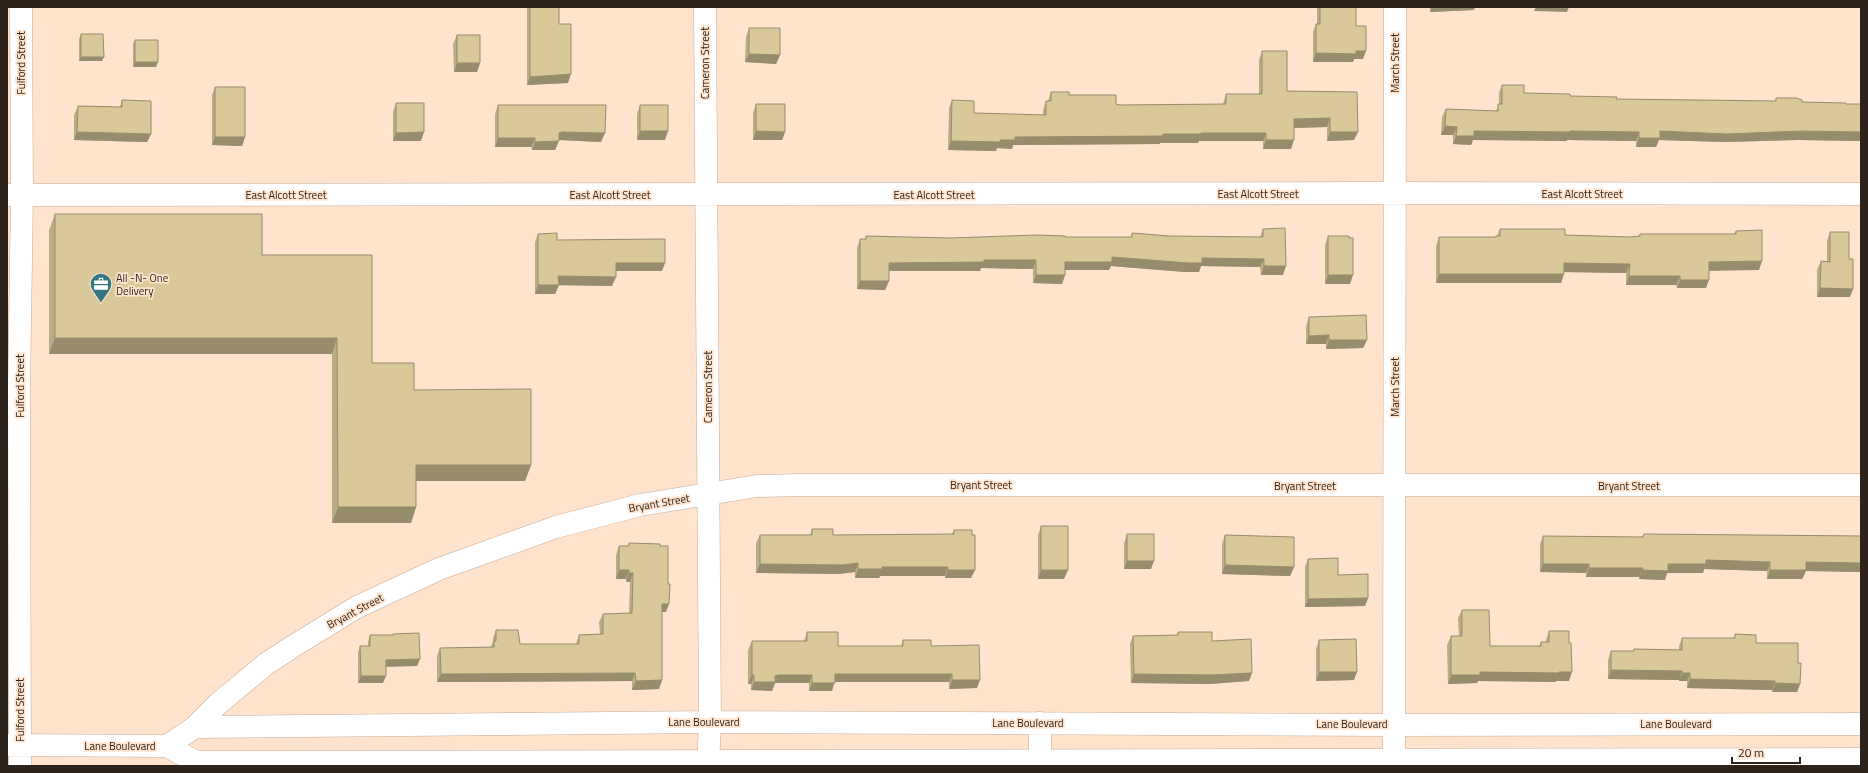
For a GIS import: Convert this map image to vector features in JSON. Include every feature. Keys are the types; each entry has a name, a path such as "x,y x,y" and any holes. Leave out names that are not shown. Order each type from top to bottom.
{"street":[{"name":"Fulford Street","path":"16,752 19,388 15,195 21,7"},
{"name":"Cameron Street","path":"705,7 708,613 710,722 708,763"},
{"name":"March Street","path":"1394,763 1395,7"},
{"name":"East Alcott Street","path":"15,195 1395,193 1861,194"},
{"name":"Bryant Street","path":"167,746 195,727 219,703 266,664 292,646 357,608 439,569 528,536 577,520 640,505 757,486 800,484 1395,486 1861,485"},
{"name":"Lane Boulevard","path":"195,727 710,722 1394,725 1861,724"},
{"path":"1040,723 1040,760"},
{"path":"1744,724 1744,759"},
{"name":"Lane Boulevard","path":"16,752 167,746 196,762 708,763 1040,760 1394,763 1861,759"}],"building":[{"path":"530,7 559,7 559,24 571,24 571,74 530,77"},
{"path":"1320,7 1356,7 1356,26 1366,26 1366,51 1356,51 1356,54 1316,53 1316,24 1320,24"},
{"path":"749,28 780,28 780,55 749,54"},
{"path":"81,34 103,34 104,57 81,57"},
{"path":"457,35 480,35 480,63 457,63"},
{"path":"135,40 158,40 158,62 135,62"},
{"path":"1262,51 1287,51 1287,91 1357,92 1358,132 1330,132 1330,118 1294,119 1294,140 1266,140 1266,133 1201,133 1163,134 1163,136 1015,137 1015,140 1000,140 1000,142 951,141 952,100 974,101 974,113 1046,115 1046,101 1051,101 1051,92 1069,92 1069,95 1116,95 1116,104 1120,105 1226,104 1226,94 1262,94"},
{"path":"1502,85 1524,85 1524,93 1617,97 1616,99 1776,101 1776,98 1796,98 1802,100 1802,102 1861,104 1861,132 1801,131 1727,134 1660,131 1660,138 1639,138 1639,132 1474,131 1474,136 1456,136 1457,127 1445,126 1446,109 1498,111 1498,104 1502,104"},
{"path":"215,87 245,87 245,137 215,137"},
{"path":"122,100 151,101 151,134 77,132 78,106 122,107"},
{"path":"396,103 424,103 424,132 396,133"},
{"path":"756,104 785,104 785,132 756,131"},
{"path":"498,105 606,105 605,133 562,132 559,133 559,141 535,142 535,138 498,138"},
{"path":"640,105 668,105 668,131 640,131"},
{"path":"55,214 262,214 262,255 372,255 372,363 414,363 414,390 531,389 531,465 416,465 416,507 338,507 337,338 55,338"},
{"path":"1285,228 1286,266 1264,266 1264,259 1202,258 1202,263 1188,263 1112,257 1112,262 1065,262 1065,275 1036,275 1036,260 889,263 889,281 860,281 860,239 866,239 866,236 950,238 1037,235 1065,237 1132,237 1132,233 1169,236 1263,237 1263,229"},
{"path":"1500,229 1565,229 1565,235 1630,237 1640,236 1640,234 1736,234 1736,231 1762,230 1762,261 1709,262 1709,280 1680,280 1680,276 1629,276 1630,264 1564,263 1564,274 1439,274 1439,237 1496,237 1500,236"},
{"path":"1830,232 1849,232 1849,259 1853,259 1853,289 1820,288 1821,261 1830,262"},
{"path":"557,233 557,240 665,239 665,263 616,263 616,277 558,276 559,285 538,285 538,234"},
{"path":"1328,236 1349,236 1349,238 1353,238 1353,275 1328,275"},
{"path":"1366,315 1367,340 1329,340 1329,335 1309,336 1309,317"},
{"path":"1041,526 1068,526 1068,570 1041,570"},
{"path":"812,529 833,529 833,535 954,534 954,530 972,530 972,535 975,535 975,570 948,570 948,567 882,567 882,569 858,569 858,563 842,565 760,564 760,535 812,535"},
{"path":"1127,534 1154,534 1154,561 1127,561"},
{"path":"1644,534 1861,536 1861,563 1806,562 1806,570 1770,570 1770,562 1706,560 1706,564 1668,564 1668,571 1642,570 1643,568 1589,568 1589,564 1543,564 1543,536 1643,537"},
{"path":"1225,535 1294,537 1294,567 1225,565"},
{"path":"629,543 660,544 660,546 668,546 668,584 670,584 669,604 662,604 662,680 636,681 635,673 441,674 440,648 494,647 494,641 496,641 496,630 518,630 520,644 579,644 579,635 603,634 603,614 632,613 633,573 629,573 629,570 619,570 619,546 629,546"},
{"path":"1338,558 1338,575 1368,574 1368,598 1308,599 1308,559"},
{"path":"1462,610 1489,610 1490,646 1541,646 1541,642 1549,642 1549,631 1569,631 1572,672 1480,672 1480,675 1451,675 1451,636 1462,636"},
{"path":"807,632 838,632 838,646 903,646 903,640 931,640 931,646 979,645 980,680 952,680 952,674 835,674 835,683 812,683 812,675 778,675 775,676 775,682 754,682 754,675 752,675 752,641 807,641"},
{"path":"1178,632 1212,632 1212,641 1251,639 1252,673 1212,675 1134,674 1133,636 1178,635"},
{"path":"419,633 420,659 386,660 386,676 361,676 360,646 370,646 370,635"},
{"path":"1735,634 1756,635 1756,643 1798,643 1798,663 1801,663 1800,684 1775,683 1775,681 1690,679 1690,673 1682,673 1682,671 1611,670 1611,651 1634,651 1634,649 1682,650 1682,638 1735,638"},
{"path":"1356,639 1357,672 1319,672 1319,640"}],"place":[{"name":"All -N- One Delivery","path":"101,304"}]}
